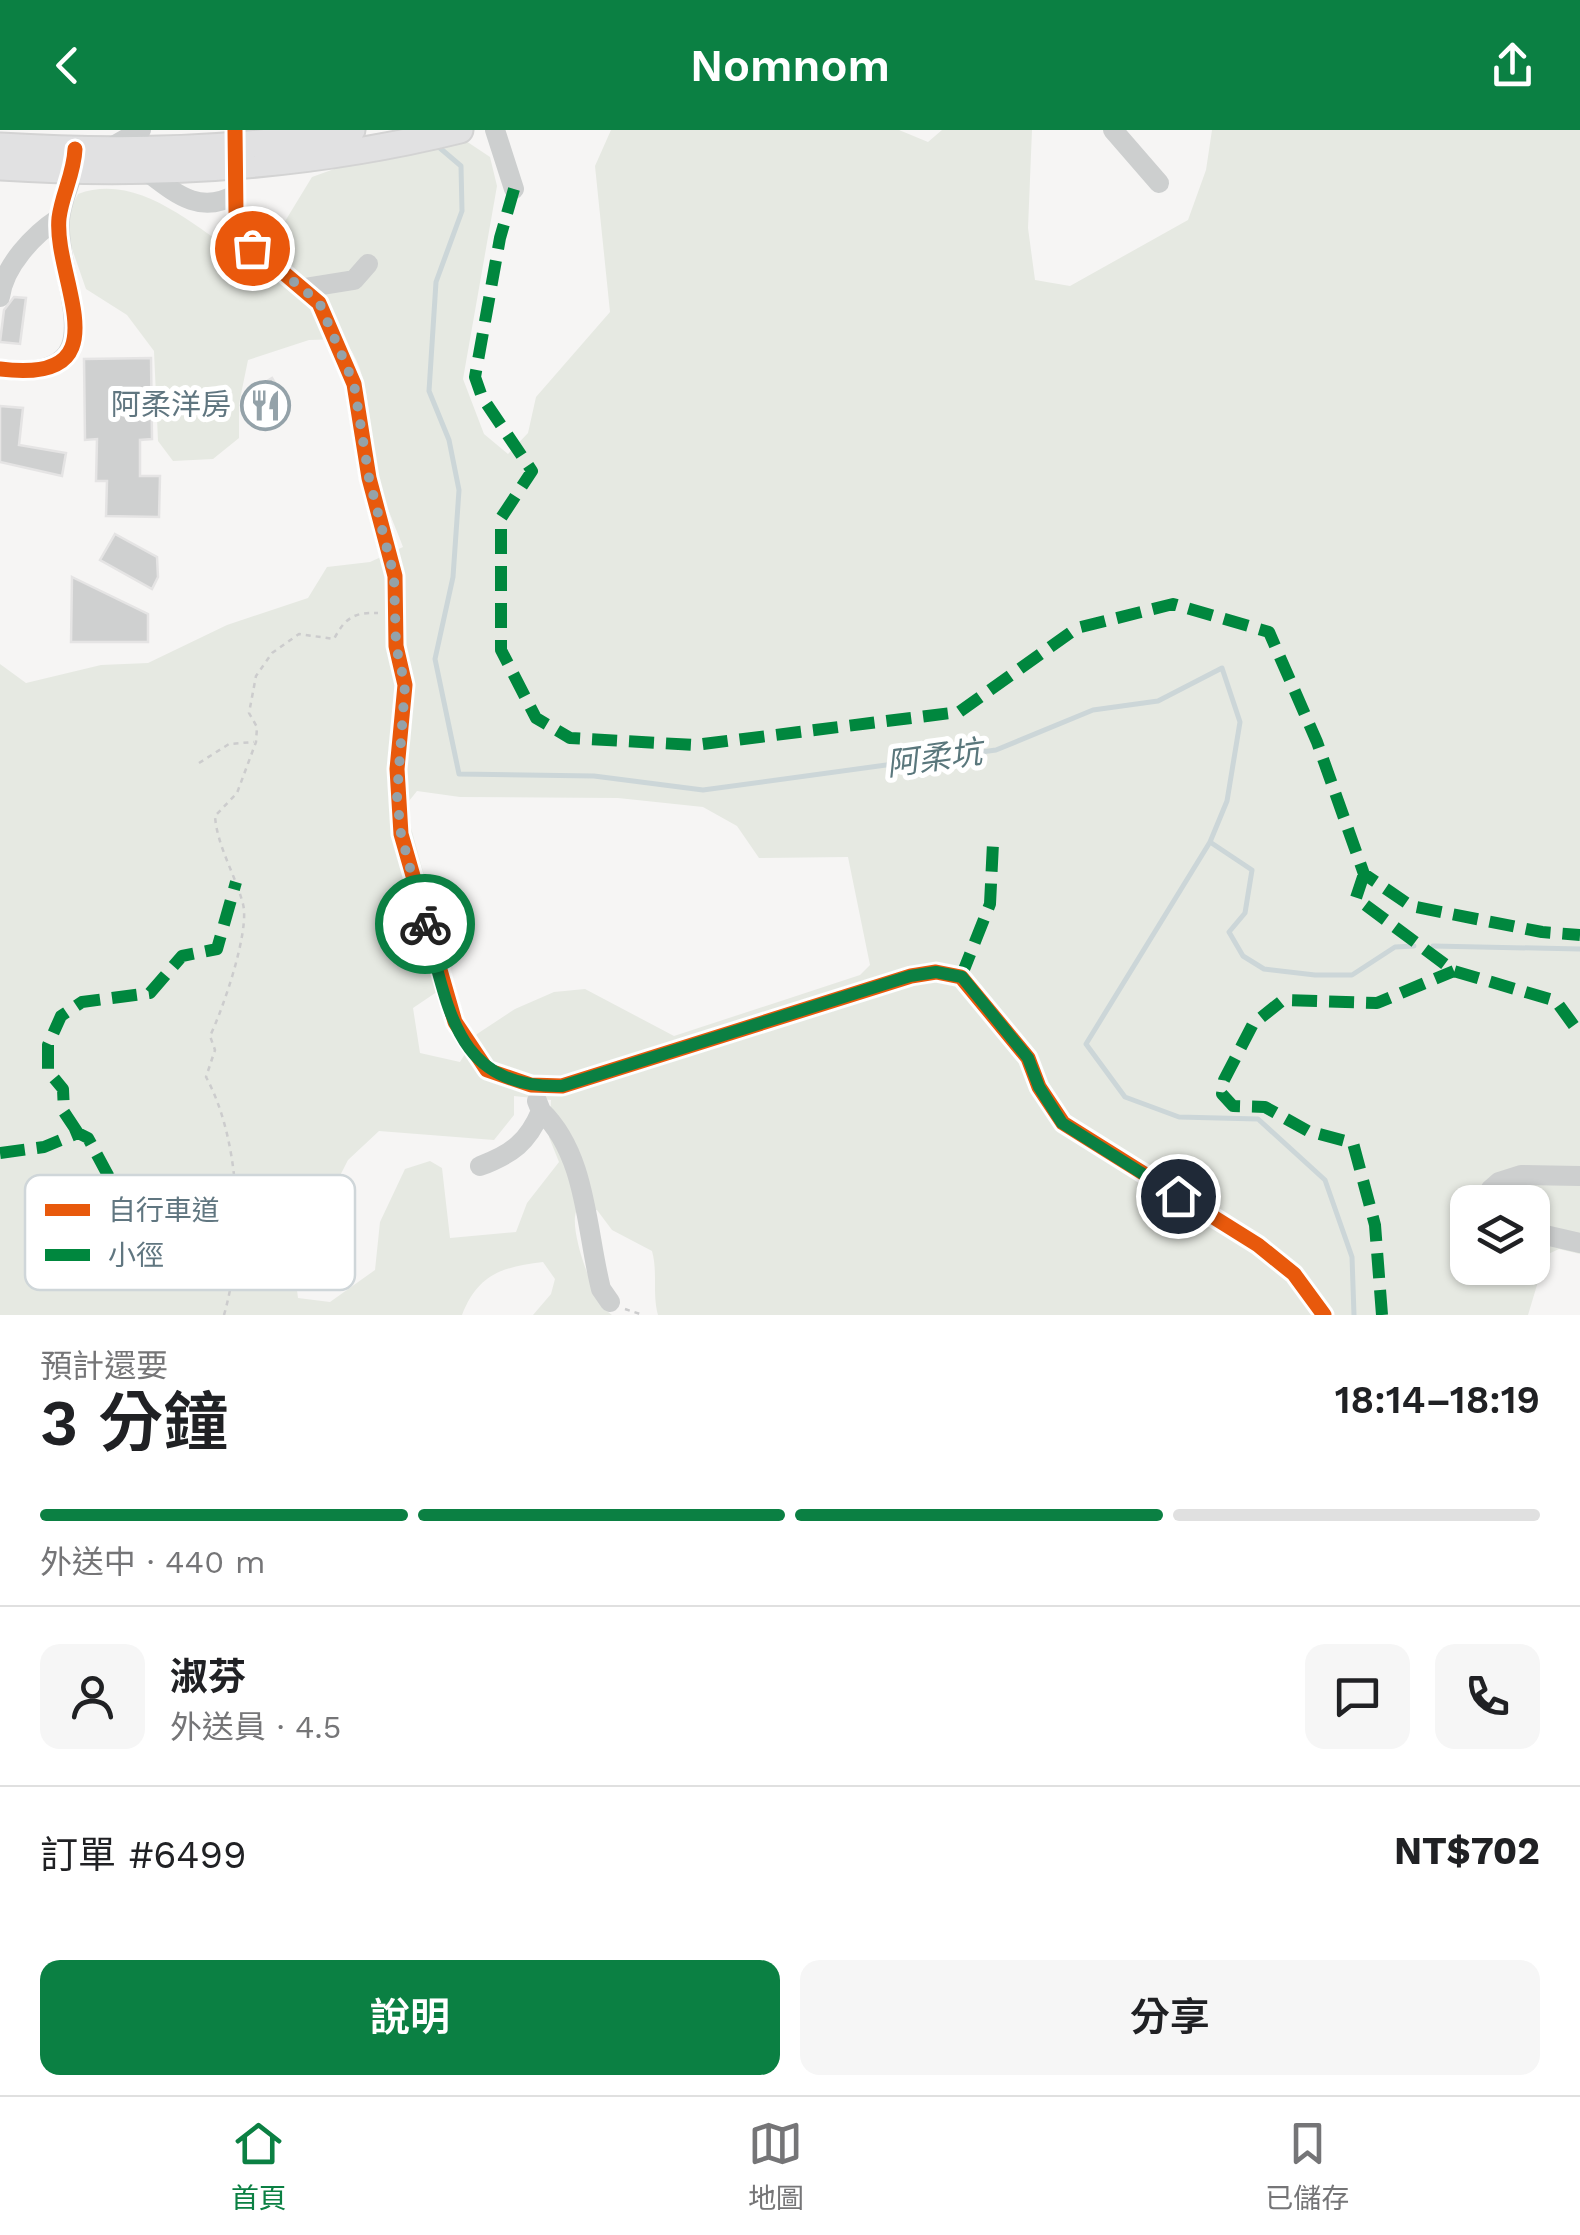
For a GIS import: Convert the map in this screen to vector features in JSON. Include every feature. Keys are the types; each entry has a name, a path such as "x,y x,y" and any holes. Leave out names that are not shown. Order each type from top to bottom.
{"main road":[{"path":"0,167 74,160 110,148 236,146 460,130"},
{"path":"0,146 146,171 236,146"}],"street":[{"path":"110,148 141,130"},
{"path":"495,130 514,189"},
{"path":"1112,130 1160,183"},
{"path":"236,146 236,194 245,240 319,302 354,384 369,478 391,553 394,614 405,685 397,796 401,834 455,1022 468,1048 487,1070 531,1085 562,1086 910,976 936,972 962,977 1028,1058 1039,1087 1062,1123 1258,1245 1294,1274 1324,1315"},
{"path":"0,369 39,370 60,364 71,350 74,315 60,218 74,160"},
{"path":"146,171 187,202 222,202 236,194"},
{"path":"0,297 3,278 43,228 60,218"},
{"path":"304,288 354,280 368,264"},
{"path":"531,1085 541,1110 559,1128 570,1151 600,1289 610,1302"},
{"path":"480,1166 520,1146 531,1134 541,1110"},
{"path":"1499,1185 1508,1178 1580,1176"},
{"path":"1550,1236 1580,1243"}],"path":[{"path":"233,1175 217,1098 206,1077 214,1050 210,1036 232,978 234,957 244,934 245,909 216,835 215,816 237,793 256,742 250,693 272,653 299,634 334,639 344,620 361,612 394,614"},
{"path":"199,763 208,753 230,744 256,742"},
{"path":"224,1315 229,1290"}],"shaded area":[{"path":"611,130 899,130 928,142 942,130 1032,130 1028,228 1035,280 1070,286 1188,220 1206,170 1212,130 1580,130 1580,1254 1559,1249 1550,1253 1550,1185 1450,1185 1450,1285 1537,1285 1528,1315 658,1315 652,1251 612,1230 597,1210 576,1212 576,1235 591,1283 612,1315 533,1315 551,1294 555,1279 543,1262 493,1275 476,1290 462,1315 0,1315 0,664 26,683 101,665 148,663 227,625 308,598 327,567 370,562 403,547 379,482 365,386 343,339 309,340 248,360 239,404 239,438 213,459 173,461 158,441 154,351 127,315 86,289 63,223 78,194 100,189 143,196 242,257 273,241 312,177 351,163 466,141 490,157 497,186 463,379 484,434 508,454 528,433 536,397 610,312 595,166","holes":["417,791 460,797 618,798 703,807 737,826 759,858 848,857 870,965 860,975 674,1036 585,989 554,992 515,1009 477,1034 460,1062 420,1053 413,1008 453,981 405,806"]}],"building":[{"path":"14,297 26,298 20,344 0,342 4,310"},
{"path":"151,358 152,439 140,440 140,476 160,476 159,517 106,516 107,481 96,481 97,439 85,440 84,359"},
{"name":"阿柔洋房","path":"272,378 285,400 261,415 248,393"},
{"path":"0,406 23,408 19,445 66,453 62,476 0,462"},
{"path":"115,534 157,557 158,577 152,589 100,560"},
{"path":"72,577 148,614 148,642 71,642"}],"waterway":[{"name":"阿柔坑","path":"434,143 461,166 462,211 436,282 429,391 449,440 459,490 453,577 435,659 459,774 594,776 703,790 996,750 1093,710 1158,701 1222,668 1240,722 1227,801 1210,842 1086,1044 1125,1097 1179,1117 1258,1119 1325,1180 1352,1257 1354,1315"},
{"path":"1210,842 1252,870 1245,913 1229,932 1243,956 1264,969 1352,975 1395,947 1414,946"},
{"path":"1433,946 1580,949"}],"marked path":[{"path":"514,189 500,238 475,377 482,397 532,471 501,518 501,650 536,718 570,738 695,745 959,712 1077,628 1173,604 1269,632 1317,742 1364,874 1411,906 1542,932 1580,935"},
{"path":"961,977 990,904 993,843"},
{"path":"1364,874 1356,898 1454,971 1556,1001 1580,1034"},
{"path":"78,1133 64,1112 63,1089 48,1071 48,1045 61,1016 82,1002 150,993 182,956 217,949 236,882"},
{"path":"1382,1315 1375,1225 1353,1143 1308,1131 1265,1107 1233,1106 1222,1094 1224,1080 1253,1024 1283,1000 1377,1003 1454,971"},
{"path":"0,1153 44,1147 78,1133 88,1138 108,1175"}],"cycle path":[{"path":"235,130 236,212 245,240 319,303 354,384 369,478 395,576 396,646 405,685 397,769 401,834 455,1022 487,1070 531,1085 562,1086 911,976 936,972 961,977 1028,1058 1039,1087 1063,1123 1258,1245 1294,1274 1324,1315"},
{"path":"0,369 39,370 62,361 73,344 75,322 59,218 75,149"}],"way so far":[{"path":"252,248 319,302 354,384 369,478 391,553 396,646 405,685 397,796 401,834 425,924"}],"place":[{"name":"阿柔洋房","path":"266,405"}],"route":[{"path":"425,924 455,1022 468,1048 487,1070 531,1085 562,1086 910,976 936,972 962,977 997,1015 1028,1058 1039,1087 1062,1123 1178,1196"}]}
